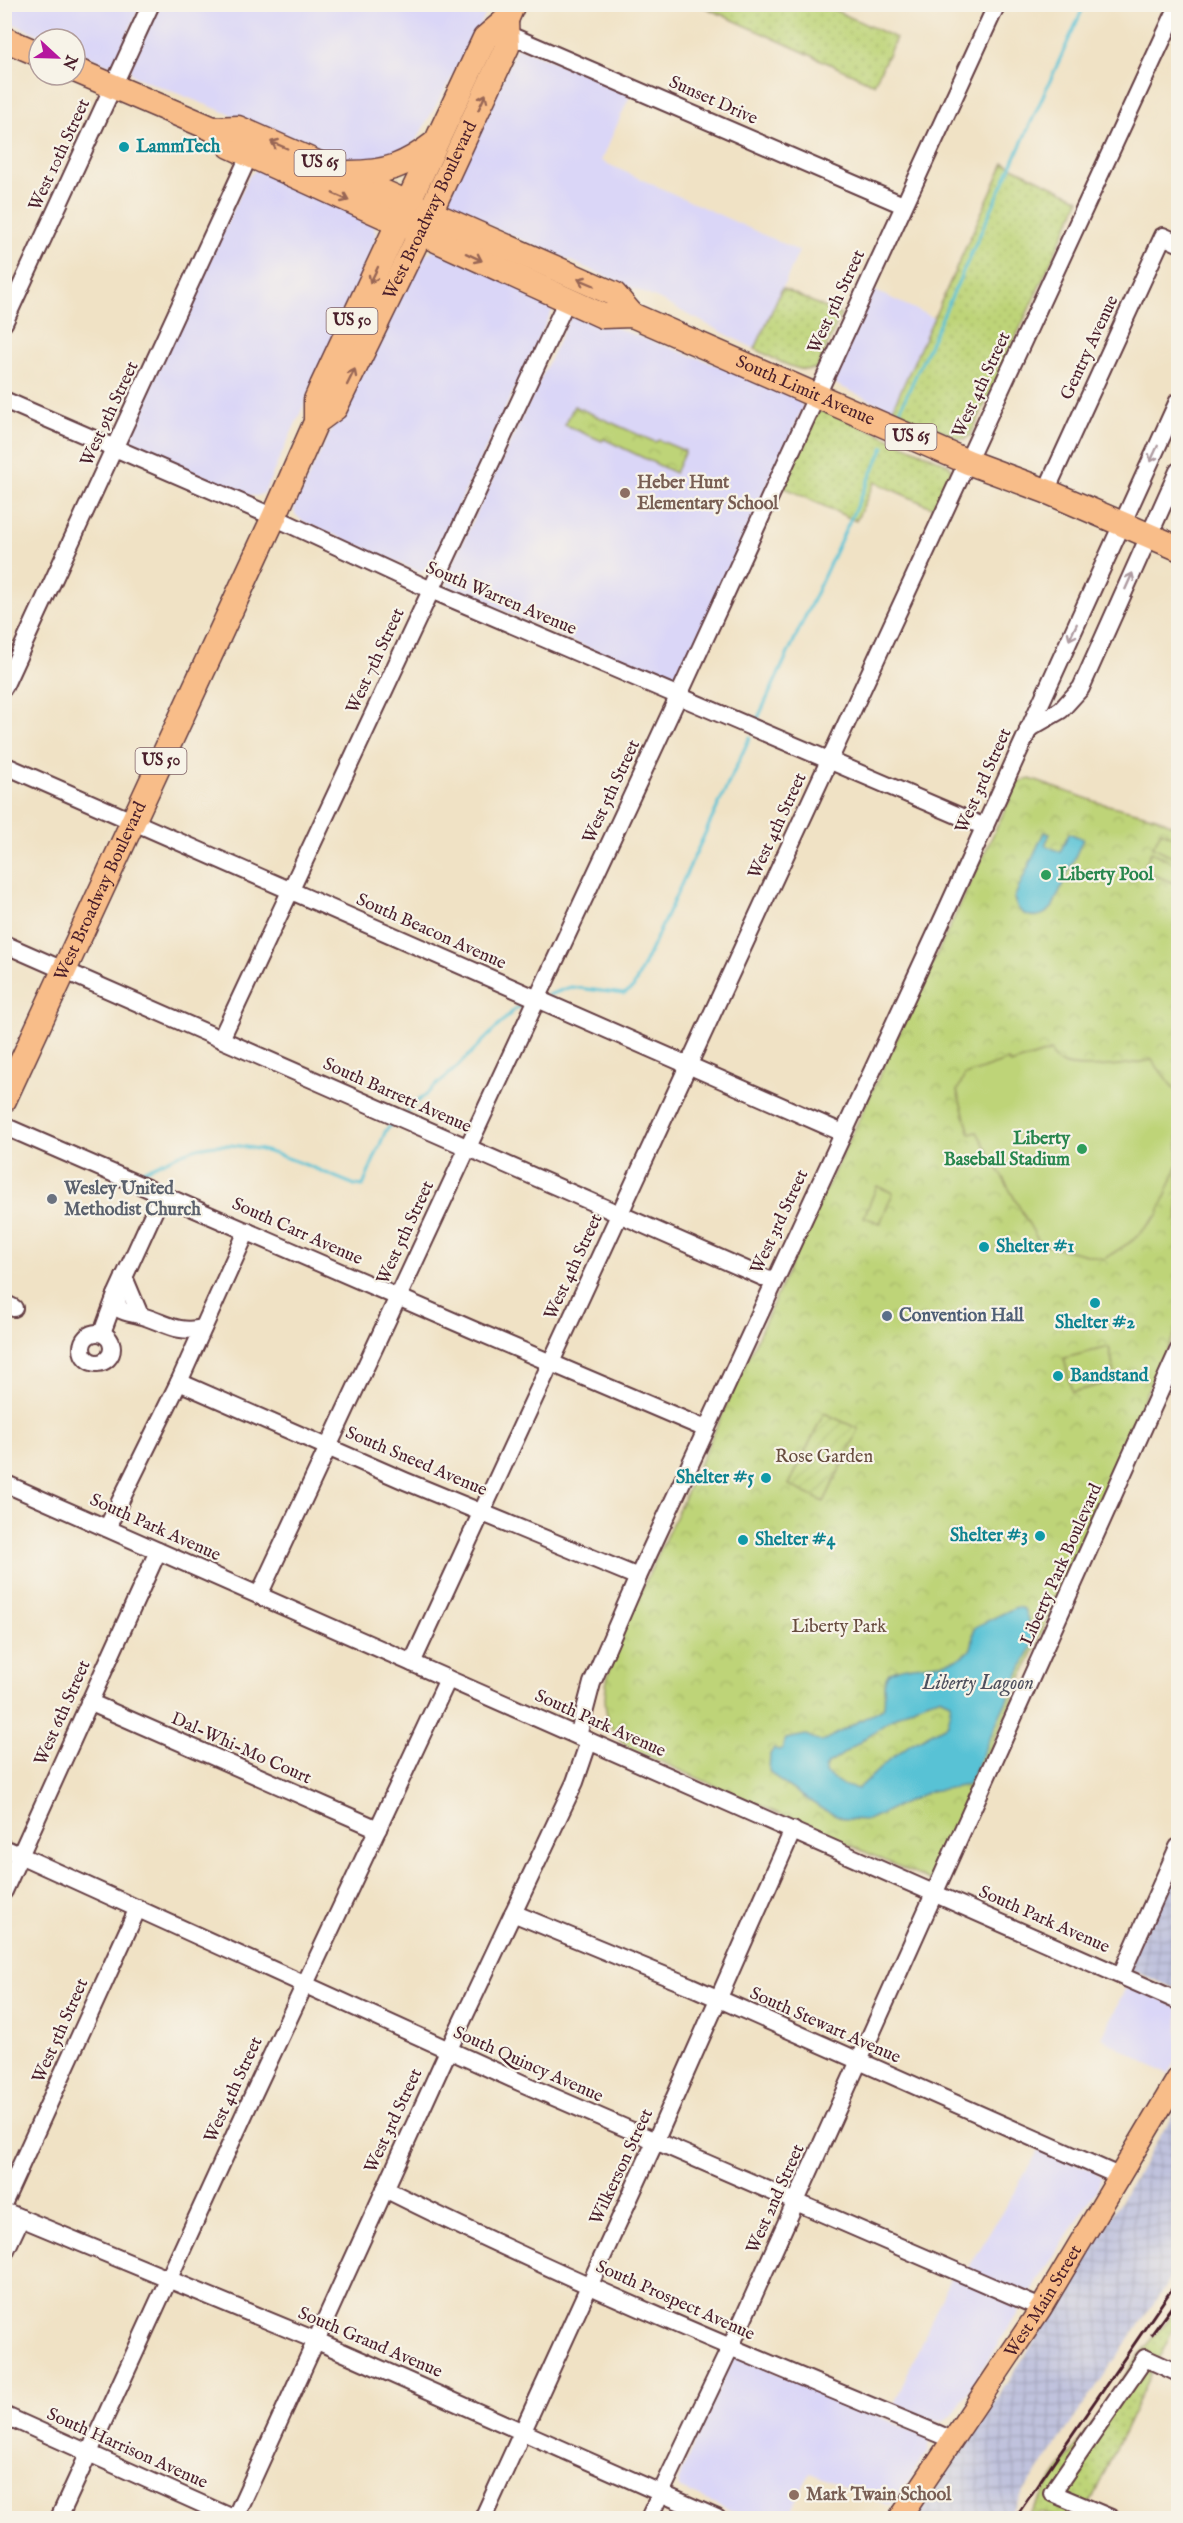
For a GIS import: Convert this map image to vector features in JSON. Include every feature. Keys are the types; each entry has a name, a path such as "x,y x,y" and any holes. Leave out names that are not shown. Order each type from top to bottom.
{"highway":[{"name":"West Broadway Boulevard","path":"415,217 437,142 485,38 509,19"},
{"name":"West Broadway Boulevard","path":"4,1100 316,422 335,408 415,217 507,47 509,19"},
{"path":"4,39 27,49"},
{"name":"South Limit Avenue","path":"87,75 213,129 230,146 249,156 614,294 632,315"},
{"name":"South Limit Avenue","path":"213,129 238,128 343,173 415,217 567,300 603,316 632,315 968,462 1046,491 1179,548"},
{"path":"343,173 386,172 414,159 437,142"}],"main road":[{"name":"West Main Street","path":"900,2518 1041,2308 1179,2078"}],"street":[{"name":"West 10th Street","path":"4,323 152,4"},
{"name":"West 5th Street","path":"259,1595 678,697 997,4"},
{"name":"West 4th Street","path":"412,1663 1179,6"},
{"name":"Sunset Drive","path":"509,19 903,205"},
{"name":"West 9th Street","path":"4,687 249,156"},
{"name":"Gentry Avenue","path":"1046,491 1163,236 1179,243"},
{"name":"West 7th Street","path":"221,1040 567,300"},
{"name":"South Warren Avenue","path":"4,400 274,517 430,590 985,827"},
{"name":"West 3rd Street","path":"234,2518 448,2051 575,1782 592,1683 638,1577 1179,401"},
{"name":"West 3rd Street","path":"1028,729 1061,710 1081,688 1179,471"},
{"name":"South Beacon Avenue","path":"4,765 843,1133"},
{"name":"South Barrett Avenue","path":"4,944 774,1282"},
{"name":"South Carr Avenue","path":"4,1126 706,1429"},
{"path":"102,1333 116,1295 162,1194"},
{"path":"106,1528 179,1382 247,1231"},
{"path":"124,1277 140,1315"},
{"path":"116,1295 119,1309 131,1316 140,1315 174,1329 204,1328"},
{"path":"174,1329 192,1354"},
{"name":"Liberty Park Boulevard","path":"934,1893 1179,1351"},
{"name":"South Sneed Avenue","path":"179,1382 405,1481 638,1577"},
{"path":"4,1502 8,1485"},
{"name":"South Park Avenue","path":"8,1485 1179,2001"},
{"name":"West 6th Street","path":"4,1891 158,1551"},
{"name":"West 4th Street","path":"59,2518 448,1678"},
{"name":"Dal-Whi-Mo Court","path":"89,1702 378,1829"},
{"name":"Wilkerson Street","path":"483,2518 655,2142 792,1830"},
{"path":"1120,1975 1179,1847"},
{"name":"South Quincy Avenue","path":"4,1848 448,2051 1041,2308"},
{"name":"West 2nd Street","path":"649,2518 730,2348 934,1893"},
{"name":"West 5th Street","path":"4,2202 138,1908"},
{"name":"South Stewart Avenue","path":"513,1913 718,1999 1121,2177"},
{"name":"South Prospect Avenue","path":"385,2189 450,2222 730,2348 953,2440"},
{"name":"South Grand Avenue","path":"4,2211 315,2340 717,2518"},
{"path":"4,2254 21,2218"},
{"path":"1111,2518 1052,2493 1145,2358 1179,2373"},
{"name":"South Harrison Avenue","path":"4,2415 234,2518"}],"shaded area":[{"path":"5,4 141,4 116,60 109,65 87,55 87,27 27,27 27,30 5,20"},
{"path":"233,4 490,5 472,42 417,139 403,152 367,163 346,160 136,77 131,73 130,67 159,5 221,5 231,9"},
{"path":"517,47 632,91 601,161 799,251 755,349 660,300 475,219 453,205 449,196"},
{"path":"257,169 373,223 376,233 368,264 264,493 257,496 247,495 129,444 126,439 249,176"},
{"path":"434,249 552,300 552,311 430,565 426,571 420,572 302,521 295,514 294,507 411,264"},
{"path":"871,289 934,318 892,410 837,385 833,378"},
{"name":"Heber Hunt Elementary School","path":"580,312 627,332 744,375 799,400 803,408 677,683 671,685 448,586 446,577 570,317"},
{"path":"1178,1856 1178,1990 1127,1968"},
{"path":"1127,1985 1178,2007 1178,2054 1168,2075 1102,2038"},
{"path":"1178,2106 1178,2268 1006,2518 914,2518 1057,2307"},
{"path":"1039,2150 1093,2170 1101,2177 1097,2189 953,2415 942,2422 894,2404 956,2265 968,2269"},
{"path":"738,2356 924,2436 930,2441 928,2452 890,2506 810,2473 787,2518 748,2518 679,2488 678,2480 732,2360"}],"green space":[{"path":"700,5 823,5 896,38 874,84"},
{"path":"1004,163 1080,199 970,436 965,439 958,438 892,410"},
{"path":"782,288 841,315 817,368 810,370 794,367 755,349"},
{"path":"574,406 655,442 659,440 685,451 675,473 604,439 602,441 565,425"},
{"path":"819,411 830,412 948,464 953,472 936,509 875,482 856,521 781,486 814,416"},
{"name":"Liberty Park","path":"1030,779 1100,803 1156,817 1178,828 1178,1327 1142,1402 933,1882 632,1749 610,1726 605,1696 610,1665 621,1635 810,1223 1018,782"},
{"path":"1161,831 1178,839 1178,859 1153,847"},
{"path":"1151,852 1178,865 1178,885 1143,870"},
{"name":"Liberty Baseball Stadium","path":"1051,1051 1056,1061 1066,1065 1091,1067 1152,1060 1178,1094 1178,1164 1158,1215 1132,1241 1104,1259 1045,1245 1038,1240 977,1132 970,1134 957,1091 965,1075 1008,1060 1010,1064"},
{"path":"877,1186 893,1193 880,1223 864,1217"},
{"path":"1109,1347 1116,1381 1072,1392 1064,1358"},
{"name":"Rose Garden","path":"824,1413 859,1429 824,1502 789,1485"},
{"path":"1178,2309 1178,2318 1083,2518 1058,2518 1040,2512 1035,2518 1026,2518 1143,2350"}],"water":[{"name":"Liberty Pool","path":"1044,832 1050,834 1045,845 1060,852 1069,833 1083,839 1052,908 1041,915 1029,916 1020,910 1014,898"},
{"name":"Liberty Lagoon","path":"1016,1607 1024,1609 1035,1639 968,1785 930,1791 868,1820 846,1819 822,1809 781,1782 769,1771 770,1754 774,1749 783,1748 786,1739 806,1735 822,1742 883,1708 884,1686 889,1673 908,1667 943,1663 963,1656 971,1648 975,1627","holes":["939,1697 950,1702 948,1724 911,1744 890,1759 858,1789 844,1786 825,1773 828,1764 910,1708"]}],"waterway":[{"path":"900,410 1085,4"},
{"path":"757,720 884,447"},
{"path":"548,995 571,987 624,994 633,988 750,737"},
{"path":"407,1111 457,1067 515,1009 526,1004"},
{"path":"136,1174 191,1150 232,1145 275,1154 363,1186 386,1130 392,1124"}],"railway":[{"path":"1015,2518 1178,2280"},
{"path":"1152,2334 1178,2298"}],"place":[{"name":"LammTech","path":"124,147"},
{"name":"Heber Hunt Elementary School","path":"625,493"},
{"name":"Liberty Pool","path":"1046,875"},
{"name":"Liberty Baseball Stadium","path":"1082,1149"},
{"name":"Wesley United Methodist Church","path":"52,1199"},
{"name":"Shelter #1","path":"984,1247"},
{"name":"Shelter #2","path":"1095,1303"},
{"name":"Convention Hall","path":"887,1316"},
{"name":"Bandstand","path":"1058,1376"},
{"name":"Shelter #5","path":"766,1478"},
{"name":"Shelter #3","path":"1040,1536"},
{"name":"Shelter #4","path":"743,1540"},
{"name":"Mark Twain School","path":"794,2495"}]}
